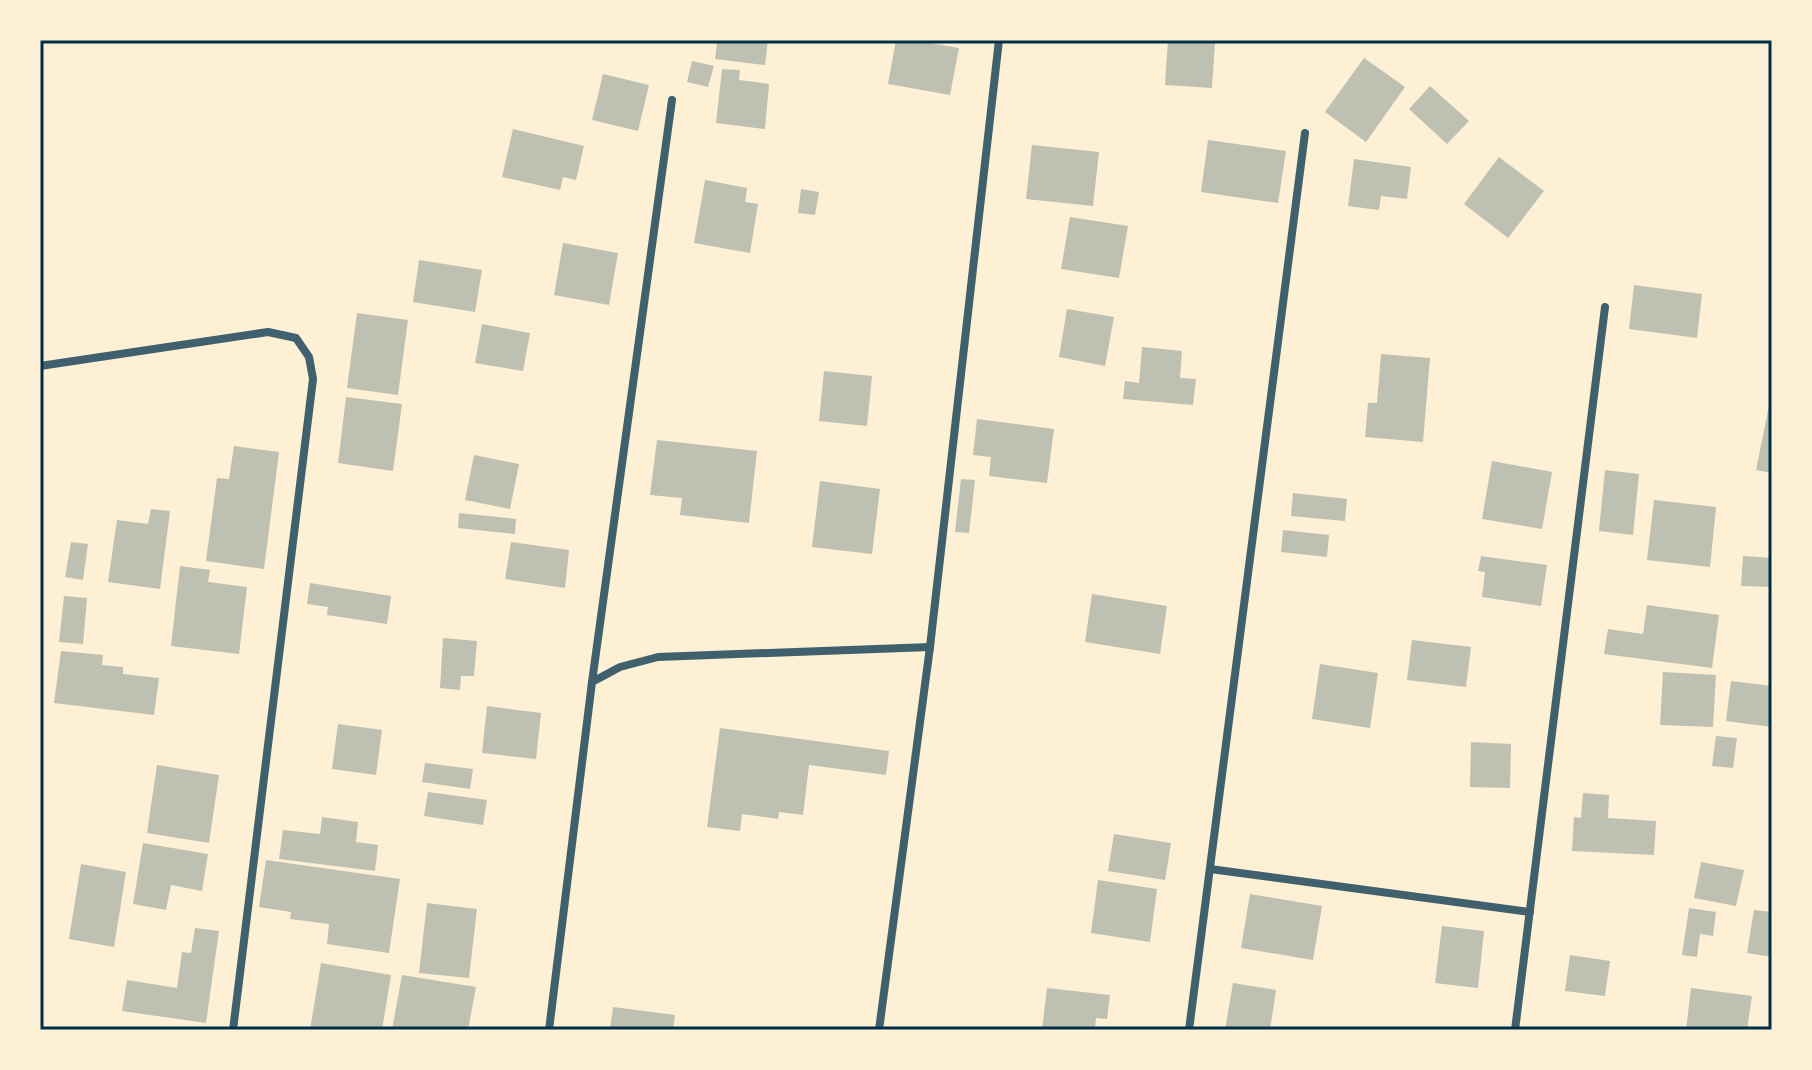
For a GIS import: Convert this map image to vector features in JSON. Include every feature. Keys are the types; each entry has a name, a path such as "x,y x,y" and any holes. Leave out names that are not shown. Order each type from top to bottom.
{"street":[{"path":"879,1030 930,647 999,40"},
{"path":"549,1030 592,682 672,100"},
{"path":"1189,1030 1305,133"},
{"path":"1515,1030 1605,307"},
{"path":"40,366 268,332 296,338 309,357 313,379 233,1030"},
{"path":"592,682 620,667 658,657 930,647"},
{"path":"1210,869 1530,912"}],"building":[{"path":"768,40 765,65 715,59 717,42"},
{"path":"896,40 959,48 950,95 888,84"},
{"path":"1168,40 1215,42 1212,88 1165,85"},
{"path":"1364,58 1405,87 1366,142 1325,112"},
{"path":"692,61 714,66 708,87 687,82"},
{"path":"722,69 740,70 739,80 769,84 765,129 716,123"},
{"path":"603,74 649,85 638,131 592,120"},
{"path":"1430,86 1469,121 1447,144 1409,109"},
{"path":"513,129 584,146 576,180 563,177 560,190 502,177"},
{"path":"1208,140 1286,151 1278,203 1201,192"},
{"path":"1032,145 1099,152 1093,206 1026,199"},
{"path":"1499,157 1544,191 1508,238 1464,204"},
{"path":"1354,159 1411,167 1407,199 1381,196 1379,210 1348,206"},
{"path":"705,180 747,188 745,202 758,204 750,253 694,243"},
{"path":"801,189 819,192 815,215 798,213"},
{"path":"1070,217 1128,226 1119,278 1061,269"},
{"path":"563,243 618,253 609,305 554,295"},
{"path":"419,260 482,270 475,312 413,302"},
{"path":"1634,285 1702,294 1697,338 1629,329"},
{"path":"1067,309 1114,317 1105,366 1059,357"},
{"path":"357,313 408,320 398,395 347,388"},
{"path":"482,324 530,333 523,371 475,363"},
{"path":"1142,347 1182,351 1180,378 1196,379 1193,405 1123,399 1125,381 1139,383"},
{"path":"1381,354 1430,358 1423,442 1365,437 1368,403 1377,403"},
{"path":"824,371 872,376 867,426 819,421"},
{"path":"346,397 402,404 393,471 338,463"},
{"path":"1769,406 1772,407 1772,473 1756,470"},
{"path":"977,419 1054,429 1047,483 989,476 991,457 973,455"},
{"path":"657,440 757,451 749,523 680,515 682,498 650,495"},
{"path":"234,446 279,452 264,569 206,561 217,478 229,479"},
{"path":"474,455 519,464 510,509 465,500"},
{"path":"1492,461 1552,472 1542,529 1482,519"},
{"path":"1605,470 1639,474 1633,535 1599,531"},
{"path":"961,479 975,480 969,533 955,532"},
{"path":"820,481 880,489 872,554 812,547"},
{"path":"1293,493 1347,499 1345,521 1291,516"},
{"path":"1654,500 1716,507 1710,567 1647,560"},
{"path":"151,509 170,511 160,589 108,582 117,520 148,524"},
{"path":"459,513 516,519 515,534 458,528"},
{"path":"1283,530 1329,535 1327,557 1281,552"},
{"path":"71,542 88,544 83,580 65,577"},
{"path":"511,542 569,550 565,588 505,579"},
{"path":"1481,556 1547,565 1541,606 1482,597 1485,572 1478,571"},
{"path":"1743,556 1772,558 1771,587 1741,586"},
{"path":"180,566 210,570 208,582 247,587 239,654 171,646"},
{"path":"310,583 391,596 387,624 327,615 328,607 307,604"},
{"path":"1092,594 1167,606 1160,654 1085,642"},
{"path":"64,596 87,598 83,644 59,642"},
{"path":"1647,605 1719,615 1712,668 1604,654 1608,629 1643,634"},
{"path":"443,638 477,641 474,676 461,676 460,690 440,688"},
{"path":"1412,640 1471,647 1466,687 1407,680"},
{"path":"61,651 103,655 102,665 123,667 123,674 159,678 154,715 54,703"},
{"path":"1320,664 1378,673 1370,728 1312,719"},
{"path":"1663,672 1716,675 1713,727 1660,725"},
{"path":"1731,681 1772,686 1772,727 1726,721"},
{"path":"487,706 541,713 536,759 482,753"},
{"path":"338,724 382,730 376,775 332,769"},
{"path":"720,728 889,751 886,775 809,765 803,815 779,812 778,819 742,814 740,831 707,827"},
{"path":"1716,736 1737,738 1733,768 1712,766"},
{"path":"1471,742 1511,744 1510,788 1470,787"},
{"path":"425,763 473,769 470,789 422,782"},
{"path":"157,765 219,775 209,843 147,833"},
{"path":"428,792 487,800 483,825 424,816"},
{"path":"1583,793 1609,795 1608,818 1656,821 1654,855 1572,851 1574,817 1581,818"},
{"path":"322,817 358,822 356,842 378,845 375,871 279,859 283,830 320,834"},
{"path":"1114,834 1171,843 1165,880 1108,871"},
{"path":"143,843 208,854 202,891 171,885 166,910 133,904"},
{"path":"266,860 400,879 389,953 327,944 329,924 290,919 291,912 259,907"},
{"path":"1701,862 1744,870 1736,906 1694,898"},
{"path":"81,864 126,872 114,947 69,939"},
{"path":"1098,880 1157,889 1150,942 1091,933"},
{"path":"1250,894 1322,906 1313,960 1241,948"},
{"path":"427,903 477,909 469,978 419,973"},
{"path":"1689,908 1716,912 1713,936 1700,934 1697,957 1682,955"},
{"path":"1754,910 1772,912 1772,957 1747,953"},
{"path":"1442,926 1484,931 1478,988 1435,983"},
{"path":"195,928 219,931 206,1023 122,1011 127,980 177,988 182,952 191,953"},
{"path":"1570,955 1610,961 1605,996 1565,991"},
{"path":"321,963 391,975 382,1030 310,1030"},
{"path":"402,975 476,987 468,1030 392,1030"},
{"path":"1233,983 1276,990 1270,1030 1225,1030"},
{"path":"1047,988 1110,995 1107,1019 1096,1018 1095,1030 1042,1030"},
{"path":"1691,988 1752,996 1747,1030 1686,1030"},
{"path":"613,1007 675,1015 673,1030 610,1030"}]}
